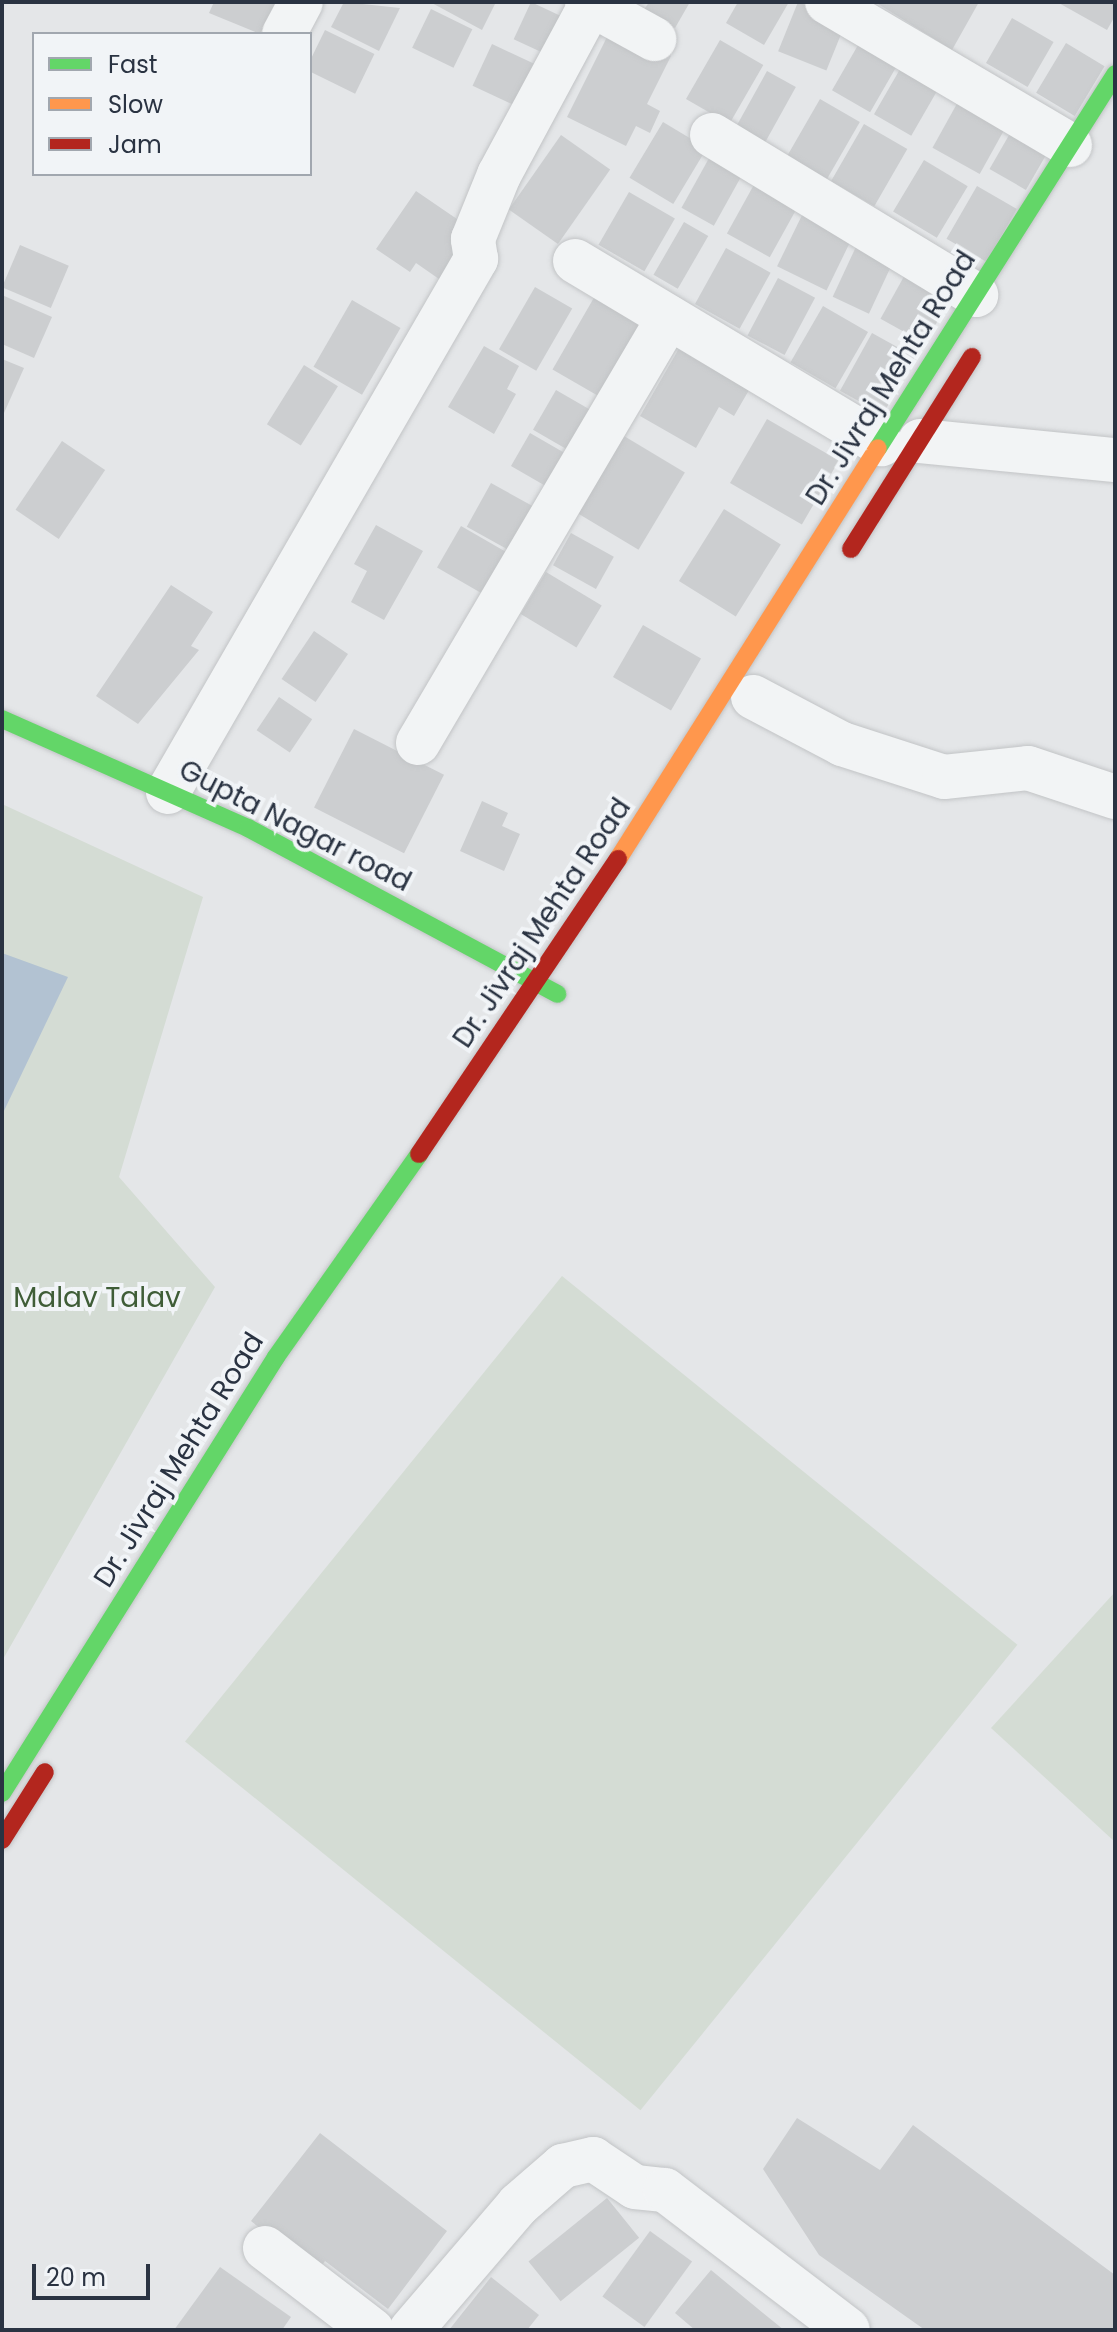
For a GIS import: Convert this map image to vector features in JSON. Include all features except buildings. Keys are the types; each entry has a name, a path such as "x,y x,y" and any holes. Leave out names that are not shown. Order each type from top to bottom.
{"main road":[{"name":"Dr. Jivraj Mehta Road","path":"2,1793 276,1357 538,985 901,443 981,316 1070,145 1115,74"},
{"path":"841,564 901,443 981,316"},
{"name":"Gupta Nagar road","path":"2,719 168,792 557,994"},
{"path":"379,1249 450,1147"},
{"path":"2,1840 60,1748"}],"street":[{"path":"285,32 301,2"},
{"path":"827,2 1070,145"},
{"path":"168,792 476,259 473,239 499,175 589,3 654,39"},
{"path":"712,135 981,316"},
{"path":"575,261 669,317 901,443 1115,460"},
{"path":"418,743 669,317"},
{"path":"753,697 842,744 944,777 1028,768 1115,797"},
{"path":"411,2330 518,2205 563,2166 593,2159 635,2187 665,2190 848,2330"},
{"path":"265,2248 372,2330"}],"green space":[{"name":"Malav Talav","path":"2,804 203,897 119,1177 215,1287 2,1661"},
{"path":"562,1276 1017,1645 640,2110 185,1742"},
{"path":"1115,1592 1115,1842 991,1728"}],"water":[{"path":"2,953 68,977 2,1115"}],"traffic: fast":[{"path":"878,448 1115,74"},
{"path":"2,719 248,828 557,994"},
{"path":"2,1793 276,1357 419,1154"}],"traffic: slow":[{"path":"618,859 878,448"}],"traffic: jam":[{"path":"851,549 972,357"},
{"path":"419,1154 618,859"},
{"path":"2,1840 45,1772"}]}
